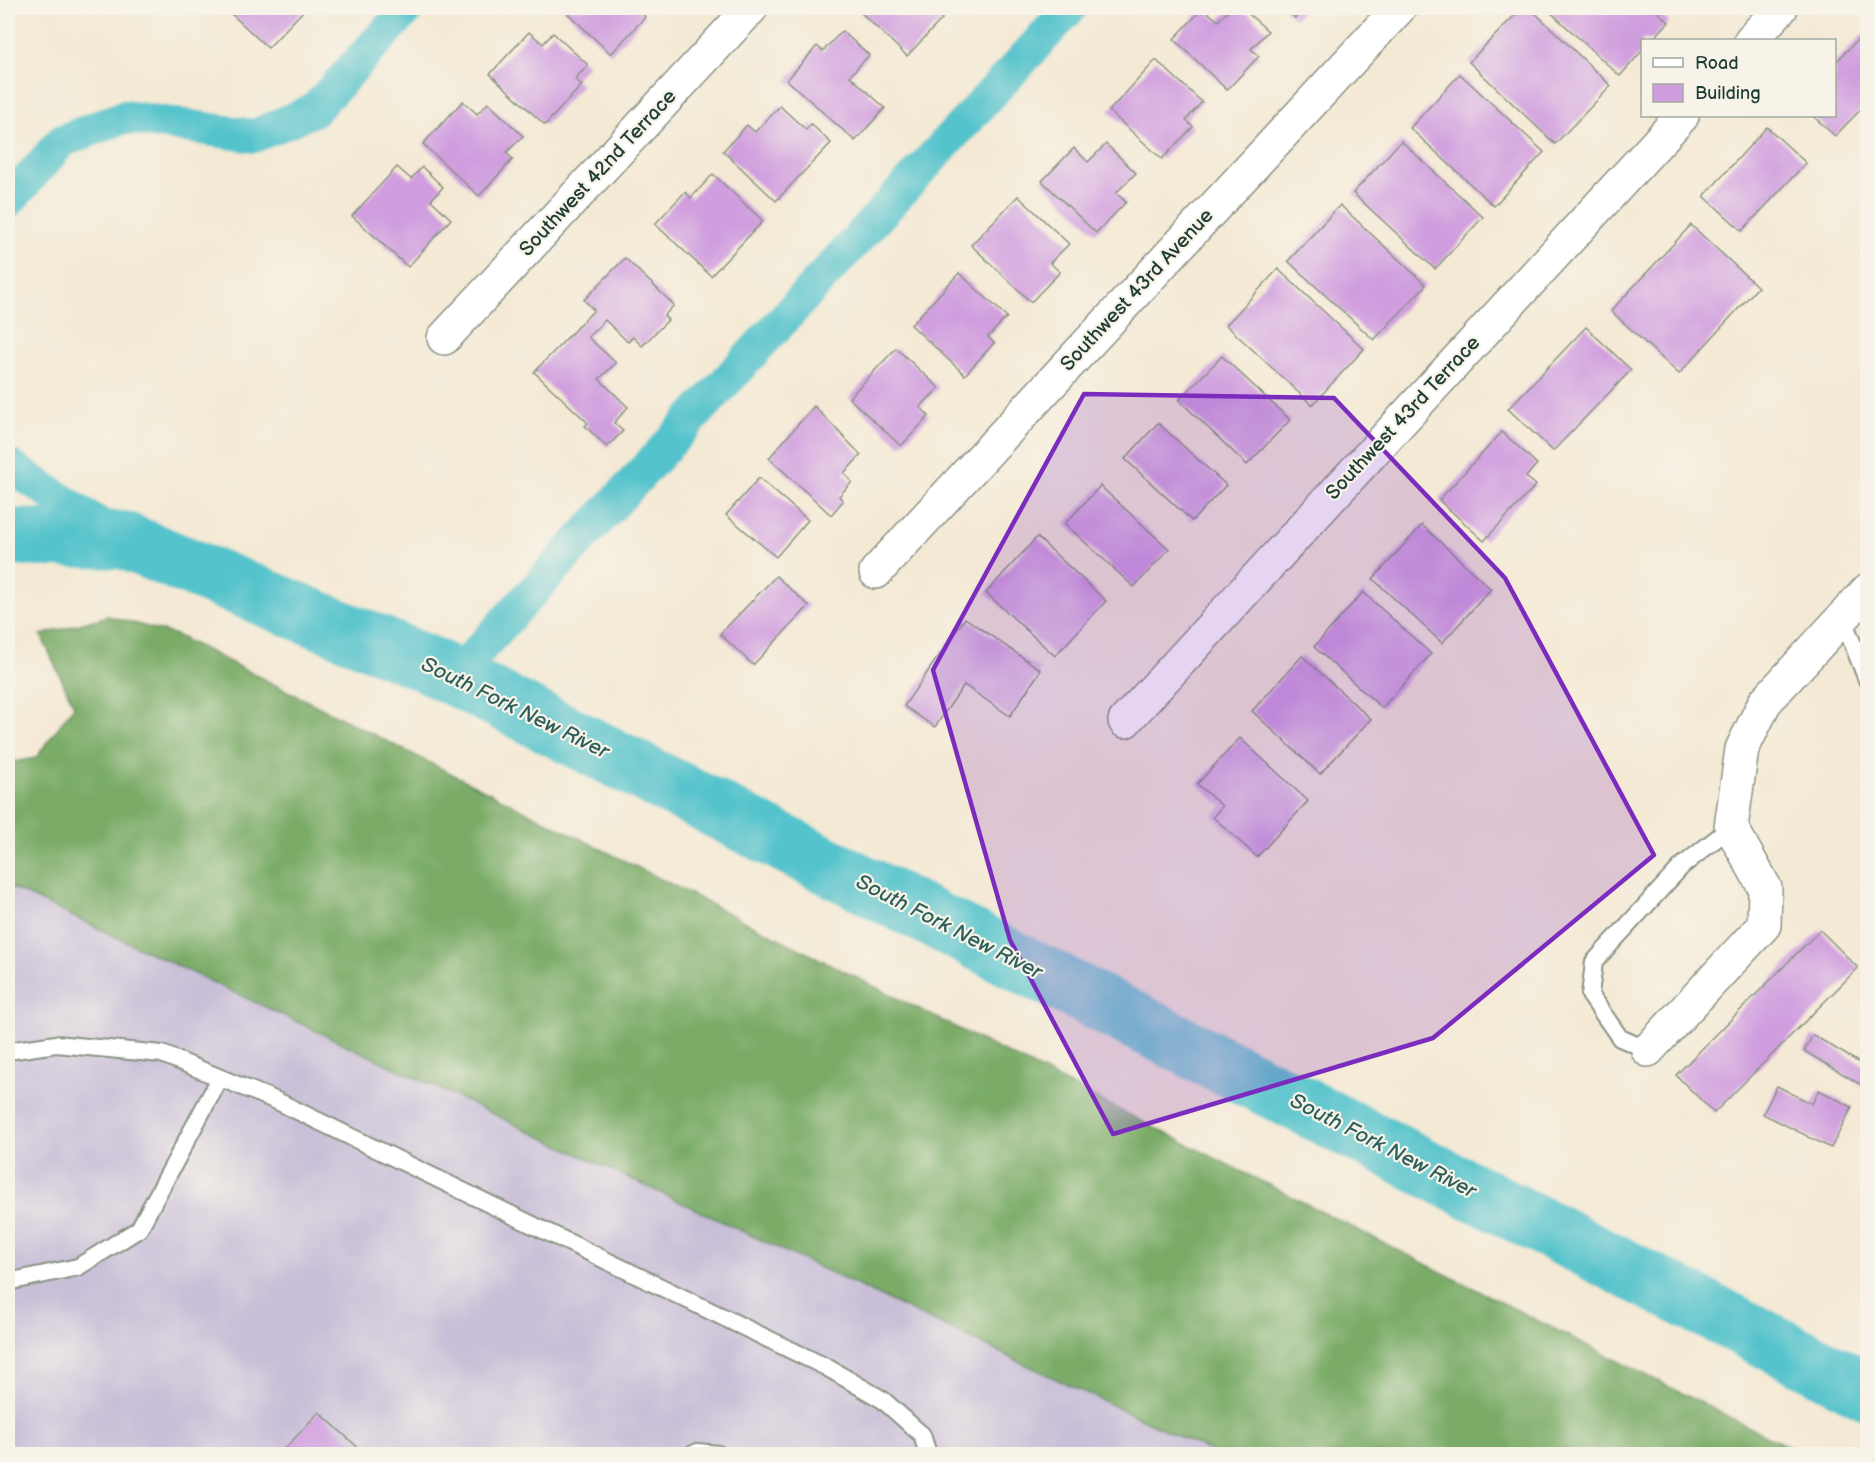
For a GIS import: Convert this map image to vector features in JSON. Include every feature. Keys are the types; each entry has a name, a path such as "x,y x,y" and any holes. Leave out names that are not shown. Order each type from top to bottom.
{"street":[{"name":"Southwest 42nd Terrace","path":"444,338 751,8"},
{"name":"Southwest 43rd Avenue","path":"876,572 1399,8"},
{"path":"1752,39 1781,8"},
{"name":"Southwest 43rd Terrace","path":"1125,721 1681,117"},
{"path":"1648,1050 1764,925 1765,888 1731,827 1742,749 1765,702 1868,590"}],"lane":[{"path":"1842,617 1868,682"},
{"path":"1648,1050 1620,1038 1590,995 1594,962 1682,866 1731,827"},
{"path":"8,1051 56,1044 162,1054 277,1101 828,1368 883,1400 922,1435 928,1455"},
{"path":"8,1282 78,1267 139,1229 220,1078"},
{"path":"693,1455 698,1452 718,1455"}],"highlighted area":[{"path":"1084,394 1334,398 1505,578 1654,855 1433,1038 1113,1134 1010,940 933,670"}],"shaded area":[{"path":"8,886 1216,1454 8,1454"}],"green space":[{"path":"108,616 176,635 1803,1454 1216,1454 8,886 8,763 36,758 74,706 41,635"}],"building":[{"path":"225,8 306,8 268,48"},
{"path":"562,8 641,8 639,10 645,17 611,54"},
{"path":"856,8 930,8 942,19 907,56"},
{"path":"1203,8 1218,21 1231,8 1242,8 1268,31 1251,49 1259,56 1227,90 1174,39"},
{"path":"1283,8 1305,8 1295,18"},
{"path":"1522,8 1530,8 1611,86 1555,144 1469,62"},
{"path":"1546,8 1653,8 1669,22 1653,39 1641,39 1641,52 1620,76"},
{"path":"842,31 869,55 850,76 885,108 855,141 787,80 817,46 823,51"},
{"path":"529,32 543,44 553,33 588,65 575,79 582,85 545,125 490,74"},
{"path":"1864,33 1868,37 1868,102 1835,136 1814,117 1836,117 1836,62"},
{"path":"1156,60 1202,102 1186,120 1193,127 1162,159 1109,111"},
{"path":"1460,74 1544,152 1494,206 1410,128"},
{"path":"463,101 477,114 488,103 523,136 506,153 513,159 479,196 423,144"},
{"path":"780,106 806,130 811,124 831,143 776,201 723,151 747,125 755,132"},
{"path":"1767,127 1806,163 1742,231 1704,196"},
{"path":"1401,141 1483,217 1435,269 1353,193"},
{"path":"1106,144 1136,173 1116,193 1126,202 1096,233 1042,181 1074,148 1088,162"},
{"path":"397,167 411,179 422,167 443,187 431,200 451,219 408,267 352,216"},
{"path":"713,174 763,221 711,276 655,224 685,192 691,198"},
{"path":"1018,196 1069,244 1050,263 1060,272 1031,302 971,245"},
{"path":"1340,205 1426,285 1374,340 1288,261"},
{"path":"1691,225 1758,287 1679,374 1611,311"},
{"path":"625,258 674,305 664,316 668,320 642,346 633,337 628,342 605,320 588,337 616,363 599,379 628,407 614,423 623,431 607,447 585,426 588,423 534,372 594,310 584,300"},
{"path":"1278,269 1364,349 1312,405 1226,325"},
{"path":"959,273 1007,317 988,337 994,343 965,375 911,325"},
{"path":"1586,327 1631,370 1553,451 1508,409"},
{"path":"896,348 939,388 920,407 929,416 901,446 849,398"},
{"path":"1222,356 1290,420 1247,465 1179,400"},
{"path":"814,406 861,455 844,473 852,482 839,496 843,501 831,515 769,458"},
{"path":"1158,423 1226,485 1192,521 1125,459"},
{"path":"1502,432 1537,464 1526,477 1536,485 1484,541 1439,500"},
{"path":"759,478 808,520 776,557 726,515"},
{"path":"1100,486 1169,549 1134,587 1065,524"},
{"path":"1422,525 1491,589 1442,643 1373,579"},
{"path":"1037,537 1106,601 1055,656 986,593"},
{"path":"776,576 809,606 753,665 720,634"},
{"path":"1363,592 1431,654 1382,708 1314,647"},
{"path":"965,618 1041,670 1010,716 964,685 935,727 904,706"},
{"path":"1302,656 1371,719 1320,774 1252,711"},
{"path":"1240,738 1308,801 1257,857 1213,817 1222,806 1197,784"},
{"path":"1820,930 1858,968 1714,1113 1676,1075"},
{"path":"1813,1035 1868,1068 1868,1089 1804,1051"},
{"path":"1777,1086 1812,1104 1819,1090 1852,1107 1831,1148 1763,1114"},
{"path":"319,1412 365,1454 280,1454"}],"waterway":[{"path":"8,202 62,141 124,117 254,136 314,110 408,8"},
{"path":"454,677 1070,8"},
{"path":"8,465 123,540"},
{"name":"South Fork New River","path":"8,537 123,540 430,665 1868,1391"}]}
